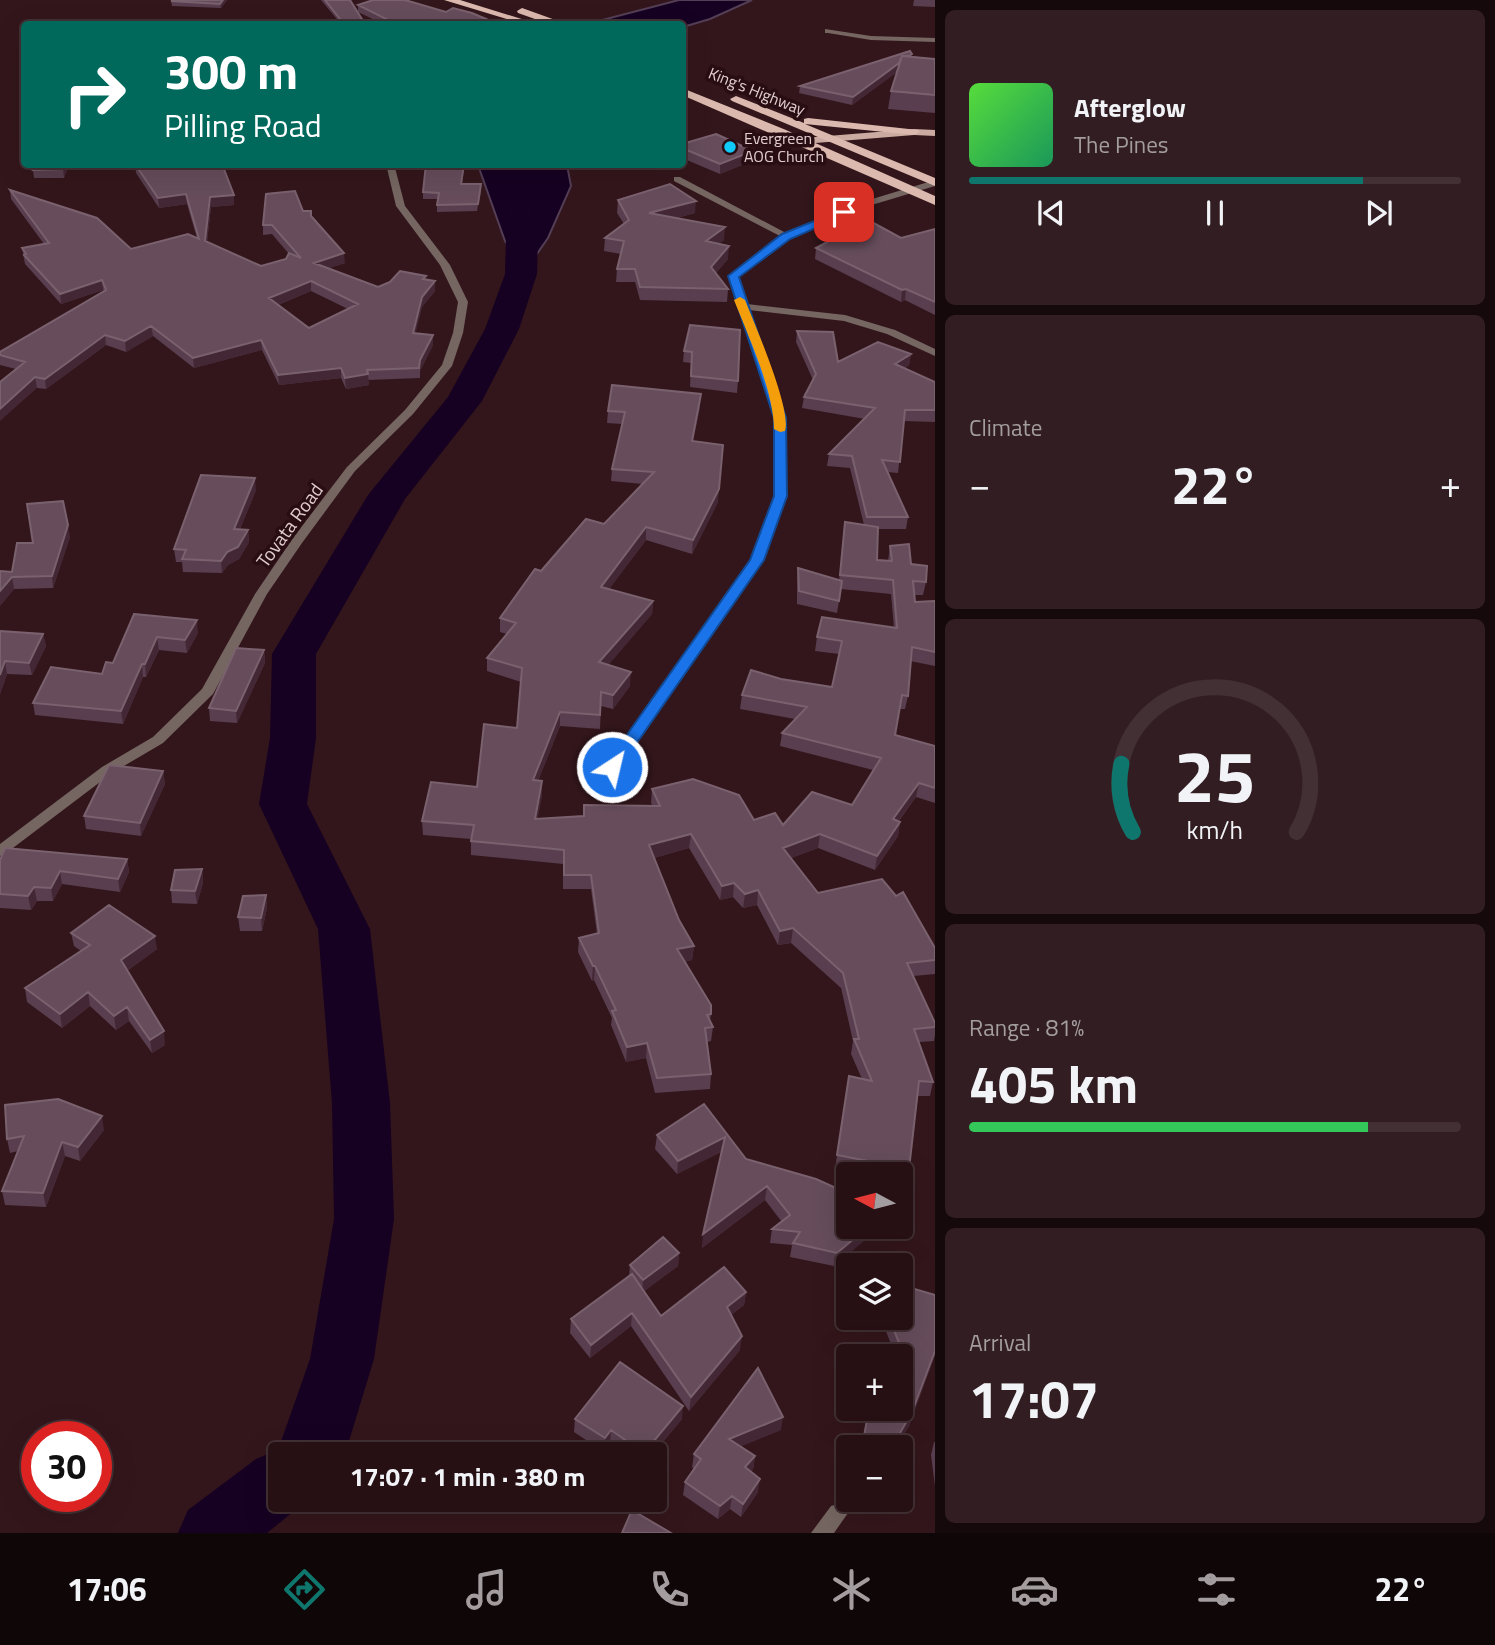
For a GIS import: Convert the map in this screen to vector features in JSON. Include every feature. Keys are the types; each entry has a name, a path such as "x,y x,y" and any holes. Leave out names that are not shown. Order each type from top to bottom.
{"highway":[{"path":"449,0 522,21"},
{"path":"484,0 548,21"},
{"name":"King's Highway","path":"686,80 775,113 935,182"},
{"name":"King's Highway","path":"686,93 803,141 935,201"},
{"path":"775,113 841,126 914,132"},
{"path":"880,159 876,146 881,142 914,132"}],"main road":[{"path":"803,141 914,132 935,134"}],"street":[{"path":"828,32 871,38 935,40"},
{"name":"Tovata Road","path":"0,851 107,770 158,740 208,691 261,594 297,541 351,469 409,412 447,366 458,334 463,302 445,265 401,206 391,168"},
{"path":"677,179 786,236"},
{"path":"612,767 757,560 780,496 780,418 733,276 786,236 862,205 935,182"},
{"path":"742,306 845,317 891,332 935,353"},
{"path":"821,1533 838,1513"}],"shaded area":[{"path":"679,0 752,0 710,19 686,26 686,21 598,21"},
{"path":"479,168 568,168 571,186 548,238 525,271 505,241"}],"building":[{"path":"223,0 220,4 171,1"},
{"path":"325,0 350,0 363,21 342,21"},
{"path":"373,0 405,0 446,12 453,8 491,21 390,21 358,5"},
{"path":"910,51 912,54 902,56 899,63 853,97 800,86"},
{"path":"902,56 935,59 935,95 891,91"},
{"path":"716,134 753,151 720,164 686,150 686,143"},
{"path":"34,168 63,168 63,169 33,170"},
{"path":"138,168 224,168 234,195 210,197 205,241 261,266 286,259 289,253 301,258 272,225 263,225 266,194 295,191 303,211 311,211 311,216 344,253 314,263 378,287 390,282 400,271 426,276 423,279 435,281 422,297 413,333 433,335 420,360 419,368 367,370 368,374 345,378 341,368 278,375 261,340 193,358 151,326 125,341 105,335 45,379 35,377 0,409 0,382 25,362 0,355 0,352 106,290 102,280 60,294 24,255 26,254 22,248 49,243 10,190 97,218 131,249 188,234 199,239 186,194 158,198","holes":["311,281 358,304 309,328 269,298"]},
{"path":"426,168 463,168 461,184 481,184 478,204 437,205 439,193 423,192"},
{"path":"670,184 696,201 649,213 725,227 706,241 729,246 711,267 728,289 640,287 635,269 617,269 624,241 605,238 629,220 618,200"},
{"path":"868,220 901,238 935,229 935,302 906,289 902,290 816,248"},
{"path":"690,325 740,330 738,381 691,376 692,352 684,351"},
{"path":"797,331 833,332 838,362 878,342 911,354 895,364 935,382 935,410 905,410 900,462 882,460 908,517 867,517 852,456 829,454 875,408 804,397 816,374"},
{"path":"612,385 701,394 692,441 723,445 719,489 693,540 646,527 601,587 653,601 599,662 631,672 613,695 601,692 600,715 560,712 533,780 542,781 535,819 584,816 584,805 660,806 652,789 693,779 739,795 754,820 775,813 783,825 812,792 852,805 881,758 782,733 807,707 742,695 751,670 781,679 832,687 842,641 817,637 822,617 897,628 893,580 840,575 845,522 878,527 877,560 892,561 890,546 909,544 911,564 927,566 926,582 913,581 915,602 935,601 935,652 912,647 908,696 902,695 895,735 935,746 935,788 919,783 893,819 900,822 877,856 820,834 783,848 818,893 882,879 896,896 903,892 935,948 935,960 907,963 935,1023 935,1027 914,1029 933,1082 919,1081 910,1162 873,1162 837,1155 849,1076 872,1081 854,1039 859,1039 843,973 793,928 780,931 758,890 745,894 734,883 722,886 691,834 649,845 679,920 694,946 677,949 711,1005 711,1014 707,1015 713,1027 705,1028 711,1074 657,1078 647,1043 627,1047 612,1011 616,1010 579,938 599,933 591,875 564,875 564,850 471,841 474,825 422,821 431,782 477,787 484,724 517,728 522,668 487,658 516,623 500,618 535,569 541,571 586,519 604,524 654,472 612,469 625,412 608,411"},
{"path":"201,475 255,478 234,529 248,530 238,547 227,552 221,561 182,559 186,550 174,549"},
{"path":"63,501 68,525 52,576 12,577 0,591 0,571 12,572 17,543 33,543 27,504"},
{"path":"798,568 842,581 839,601 799,591"},
{"path":"134,614 197,620 185,640 157,637 121,711 33,703 51,667 102,674 106,662 113,663"},
{"path":"0,631 43,634 29,663 5,661 0,675"},
{"path":"236,648 264,650 236,711 209,708"},
{"path":"109,765 163,771 140,823 84,816"},
{"path":"5,848 127,859 118,879 60,871 51,888 34,887 28,896 0,894 0,860"},
{"path":"202,869 195,891 171,890 175,870"},
{"path":"266,895 261,918 238,917 243,896"},
{"path":"109,905 155,936 121,960 164,1031 150,1040 127,1007 114,1016 88,992 60,1014 25,988 90,945 71,933"},
{"path":"58,1099 102,1116 78,1147 62,1142 43,1193 2,1191 24,1136 7,1139 5,1105"},
{"path":"704,1104 746,1159 816,1179 836,1188 836,1239 854,1239 837,1253 793,1243 800,1232 772,1229 790,1215 767,1186 703,1234 725,1137 678,1161 657,1135"},
{"path":"663,1237 679,1253 643,1280 630,1265"},
{"path":"724,1267 746,1292 727,1307 742,1336 691,1397 632,1313 591,1345 571,1319 632,1274 661,1316"},
{"path":"913,1289 935,1295 935,1351 913,1409 913,1344 900,1344 894,1330 913,1330"},
{"path":"620,1362 683,1406 653,1442 628,1442 611,1430 605,1438 575,1419"},
{"path":"758,1368 783,1417 729,1439 755,1456 745,1467 760,1479 743,1504 732,1496 720,1506 685,1482 701,1459 694,1454"},
{"path":"867,1421 907,1421 899,1435 864,1435"},
{"path":"631,1512 635,1512 671,1533 622,1533"}],"waterway":[{"path":"315,1442 342,1359 364,1219 361,1103 344,929 283,804 293,738 294,654 388,495 464,401 502,329 521,274 522,237 518,192 509,168"},
{"path":"213,1533 268,1490"}],"slow traffic":[{"path":"740,300 763,361 780,418 780,429"}],"place":[{"name":"Evergreen AOG Church","path":"730,147"}],"route":[{"path":"612,767 757,560 780,496 780,418 733,276 786,236 844,212"}]}
